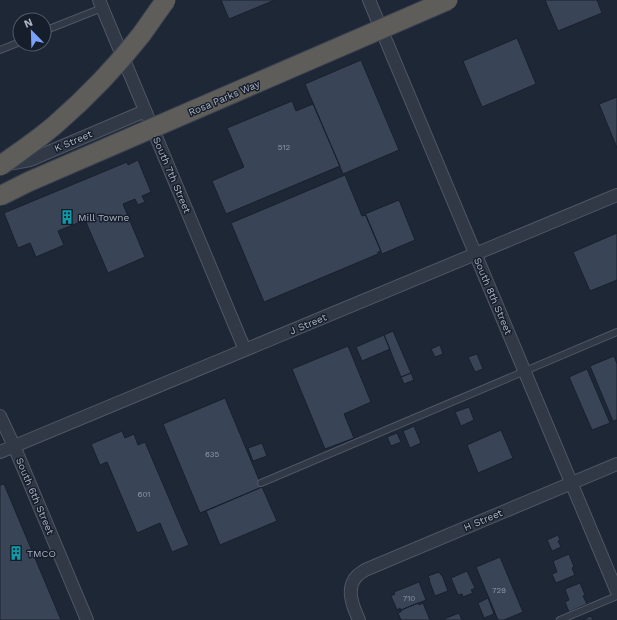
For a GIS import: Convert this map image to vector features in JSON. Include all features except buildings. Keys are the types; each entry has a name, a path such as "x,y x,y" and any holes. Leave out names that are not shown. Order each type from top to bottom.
{"highway":[{"path":"0,166 56,124 82,101 114,67 166,0"},
{"name":"Rosa Parks Way","path":"0,196 28,182 448,0"}],"street":[{"name":"South 8th Street","path":"369,0 617,592"},
{"name":"South 7th Street","path":"100,4 245,350"},
{"name":"K Street","path":"0,166 30,160 145,111"},
{"name":"J Street","path":"0,452 617,195"},
{"name":"South 6th Street","path":"0,416 87,620"},
{"name":"H Street","path":"359,620 353,605 351,589 353,581 365,570 617,464"}],"lane":[{"path":"52,27 100,4"},
{"path":"0,50 12,45"},
{"path":"261,483 617,332"},
{"path":"560,620 617,596"}],"place":[{"name":"Mill Towne","path":"67,217"},
{"name":"TMCO","path":"16,553"}]}
